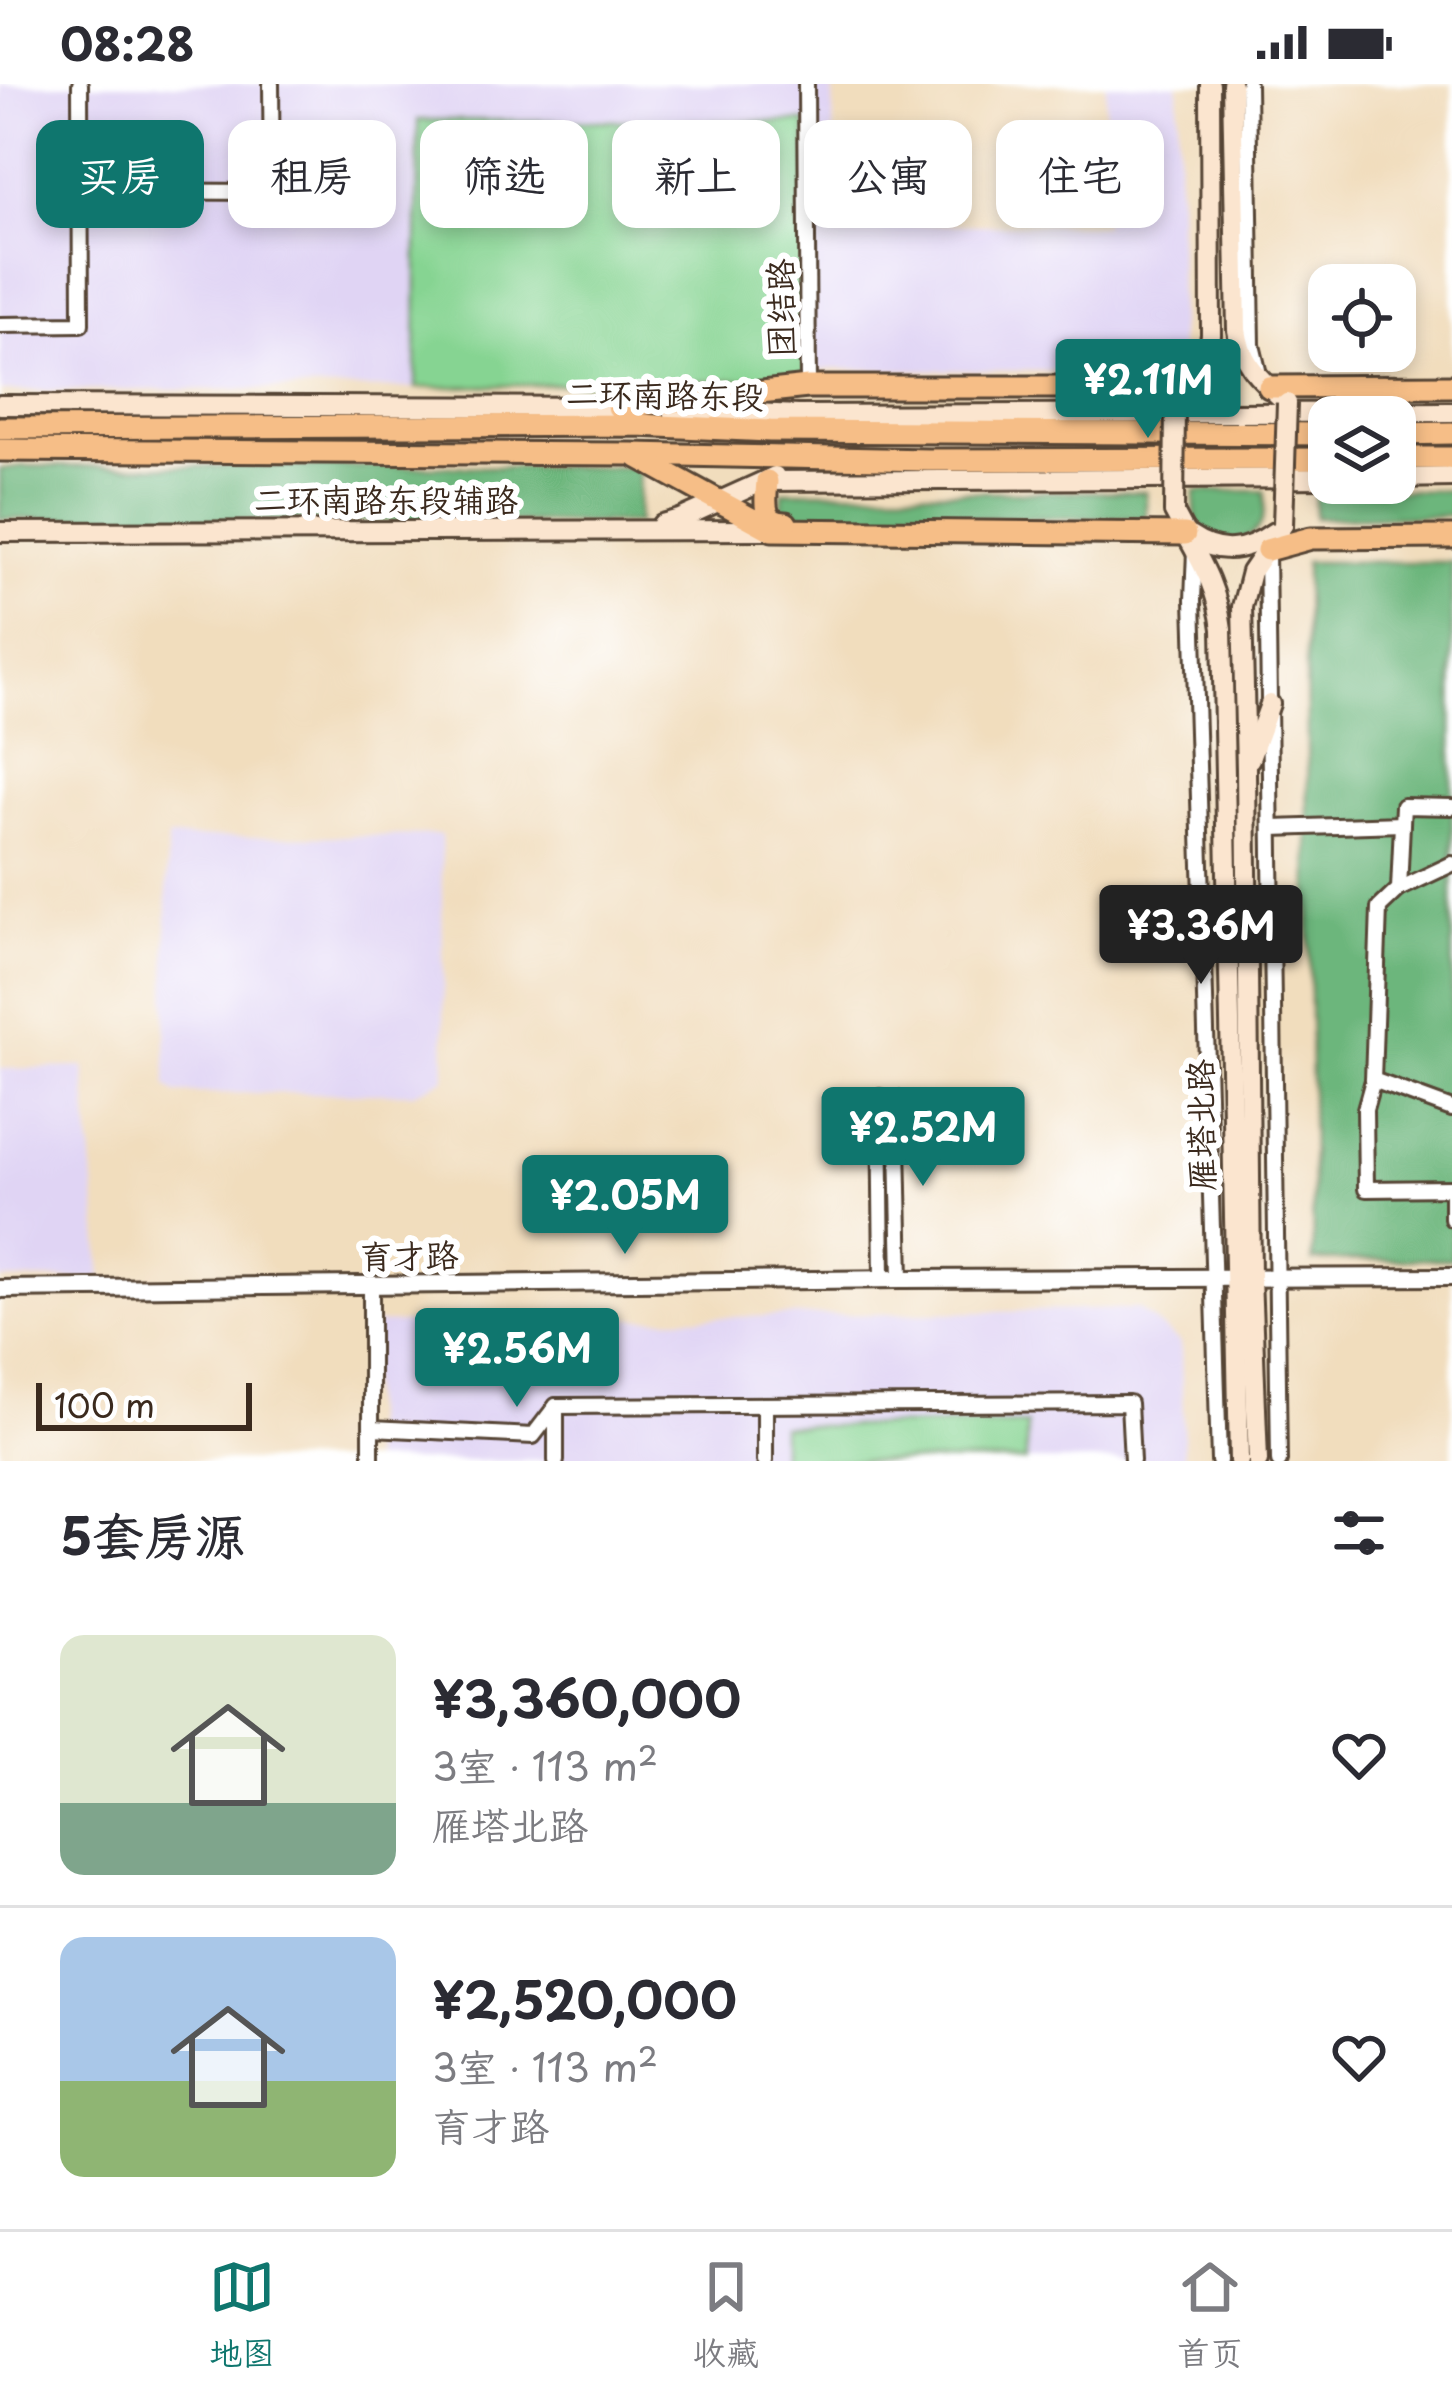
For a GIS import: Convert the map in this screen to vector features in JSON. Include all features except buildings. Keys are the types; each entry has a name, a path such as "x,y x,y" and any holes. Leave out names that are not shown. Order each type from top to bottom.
{"highway":[{"path":"1266,384 1452,391"},
{"path":"618,407 808,388 1186,387"},
{"path":"1287,403 1313,396 1452,391"},
{"name":"二环南路东段","path":"0,428 638,425 770,431 1308,434"},
{"path":"1416,434 1452,433"},
{"name":"二环南路东段","path":"4,451 928,460 1308,458"},
{"path":"632,454 772,530 1190,542"},
{"path":"1416,458 1452,458"},
{"path":"767,481 766,512 778,523 1147,523 1174,512"},
{"path":"1283,525 1452,526"},
{"path":"1267,550 1311,538 1452,537"}],"main road":[{"path":"1174,512 1175,405 1207,358 1211,335 1210,84"},
{"path":"1190,542 1228,551 1260,541 1283,525 1287,403 1240,351 1237,330 1232,84"},
{"path":"0,405 618,407 798,415 1452,412"},
{"path":"634,530 680,520 767,481 808,456"},
{"path":"767,481 1308,478"},
{"path":"1416,478 1452,478"},
{"name":"雁塔北路","path":"1174,512 1206,566 1219,601 1222,629 1242,1277 1258,1461"},
{"name":"雁塔北路","path":"1239,1461 1246,769 1242,607 1251,572 1283,525"},
{"name":"二环南路东段辅路","path":"0,532 772,530"},
{"path":"1246,769 1270,704"}],"street":[{"path":"80,84 80,120"},
{"path":"204,191 272,192 271,84"},
{"name":"团结路","path":"806,84 808,388"},
{"path":"1248,84 1252,345 1266,384"},
{"path":"0,325 81,324 80,228"},
{"path":"1190,542 1219,1461"},
{"path":"1267,550 1280,1461"},
{"path":"1399,889 1403,806 1452,806"},
{"path":"1272,828 1402,824"},
{"path":"1452,864 1399,889 1379,908 1373,1080 1365,1109 1366,1189 1452,1188 1452,1219"},
{"path":"1373,1080 1452,1108"},
{"path":"880,1097 891,1279"},
{"path":"891,1279 897,1099"},
{"name":"育才路","path":"0,1289 1452,1277"},
{"path":"371,1287 371,1461"},
{"path":"556,1406 1129,1403 1132,1461"},
{"path":"372,1428 533,1436 556,1406"},
{"path":"556,1406 556,1461"},
{"path":"765,1406 765,1461"}],"shaded area":[{"path":"0,84 833,84 833,120 804,120 804,228 1164,228 1164,120 1105,120 1106,84 1178,84 1179,372 833,369 652,381 416,388 0,391"},
{"path":"441,835 445,1078 414,1093 175,1093 166,1085 167,838"},
{"path":"84,1067 102,1279 0,1280 0,1069"},
{"path":"1138,1309 1181,1343 1184,1461 371,1461 368,1324"}],"green space":[{"path":"418,120 420,228 588,228 588,121 612,121 612,228 780,228 780,122 804,122 809,378 416,388"},
{"path":"639,467 638,523 0,519 0,469"},
{"path":"1452,490 1452,516 1315,518 1315,504 1416,504 1416,491"},
{"path":"783,491 1146,492 1146,518 787,518 781,513"},
{"path":"1195,491 1264,491 1262,521 1240,540 1210,536 1196,518"},
{"path":"1305,562 1452,562 1452,1259 1313,1261"},
{"path":"1027,1425 1026,1461 781,1461 781,1426"}]}
